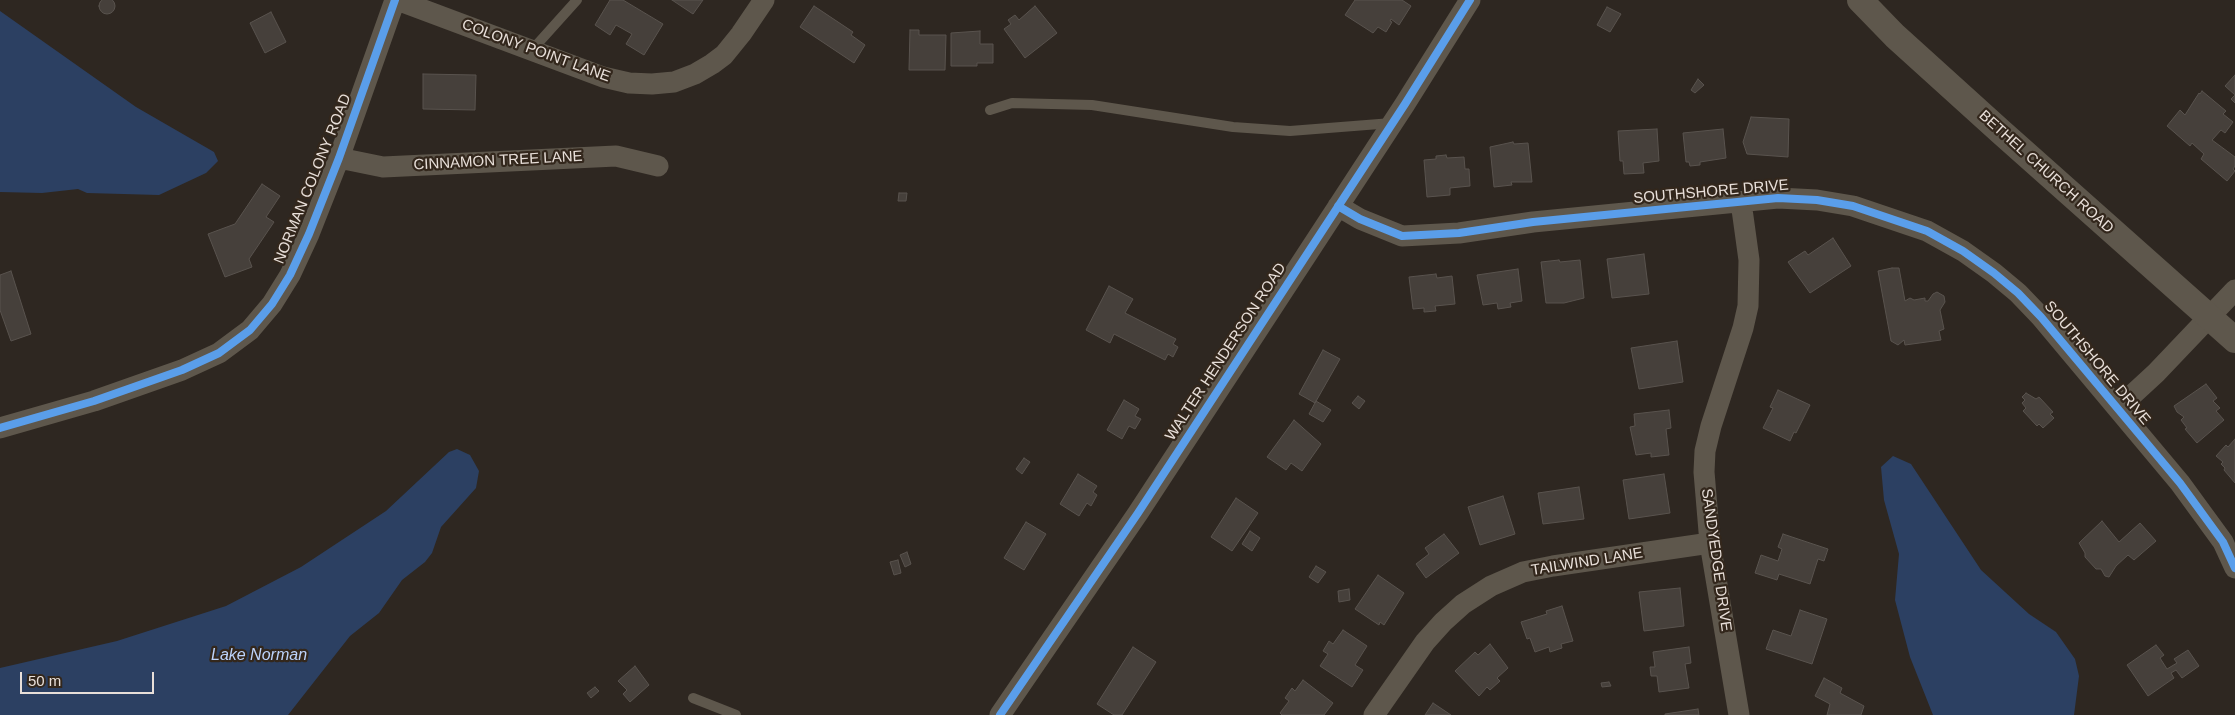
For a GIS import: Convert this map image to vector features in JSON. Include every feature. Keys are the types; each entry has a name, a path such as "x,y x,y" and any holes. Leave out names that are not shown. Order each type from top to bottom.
{"street":[{"name":"COLONY POINT LANE","path":"396,0 576,68 629,83 652,84 674,82 695,74 724,55 764,0"},
{"name":"NORMAN COLONY ROAD","path":"0,428 94,401 182,370 219,353 235,343 250,330 272,304 290,275 309,234 339,158 396,0"},
{"name":"WALTER HENDERSON ROAD","path":"1000,715 1138,513 1470,0"},
{"name":"BETHEL CHURCH ROAD","path":"1860,0 1895,36 2235,340"},
{"name":"CINNAMON TREE LANE","path":"339,158 382,167 616,156 658,166"},
{"name":"SOUTHSHORE DRIVE","path":"1338,206 1384,230 1402,236 1423,236 1533,222 1778,198 1817,200 1853,206 1927,231 1963,251 2018,293 2041,317 2204,514 2223,542 2235,568"},
{"name":"SANDYEDGE DRIVE","path":"1739,715 1710,543 1705,494 1705,451 1711,426 1743,328 1750,286 1749,260 1741,202"},
{"path":"2118,408 2156,373 2235,290"},
{"name":"TAILWIND LANE","path":"1374,715 1425,642 1443,622 1463,604 1491,586 1524,572 1553,566 1710,543"}],"lane":[{"path":"532,50 577,0"},
{"path":"990,110 1012,103 1092,104 1233,127 1290,131 1392,122"},
{"path":"692,698 736,715"}],"water":[{"path":"0,11 136,107 214,152 218,161 206,173 159,195 87,193 78,189 42,193 0,192"},
{"name":"Lake Norman","path":"457,449 470,455 479,471 476,488 441,527 432,553 425,562 402,580 379,613 350,636 288,715 0,715 0,668 117,641 226,606 301,567 386,511 449,452"},
{"path":"1893,456 1911,464 1981,570 2029,614 2056,632 2075,659 2079,676 2074,715 1933,715 1910,657 1895,600 1899,554 1884,500 1881,467"}],"building":[{"path":"107,-2 113,0 115,6 113,12 107,14 101,12 99,6 101,0"},
{"path":"610,0 623,0 663,24 644,55 626,44 632,34 616,25 610,35 595,25"},
{"path":"672,0 703,0 693,14"},
{"path":"1355,0 1402,0 1411,6 1399,25 1391,19 1390,21 1392,22 1386,32 1378,27 1373,33 1345,15"},
{"path":"814,6 853,32 851,35 865,45 854,63 800,27"},
{"path":"1035,6 1057,33 1025,58 1004,29 1011,24 1008,20 1015,15 1019,20"},
{"path":"1607,7 1621,14 1610,32 1597,25"},
{"path":"271,12 286,42 265,53 250,23"},
{"path":"910,30 919,30 919,35 946,35 945,70 909,70"},
{"path":"980,31 980,44 993,44 993,63 977,63 977,66 951,66 951,33"},
{"path":"423,74 476,75 475,110 423,109"},
{"path":"2235,75 2235,95 2225,86"},
{"path":"1698,79 1704,85 1695,93 1691,90"},
{"path":"2202,91 2226,111 2223,114 2233,122 2225,133 2221,130 2212,140 2235,157 2233,169 2235,171 2227,181 2201,159 2204,154 2192,143 2190,146 2167,126 2180,110 2185,115"},
{"path":"2235,95 2235,103 2231,99"},
{"path":"1751,117 1789,119 1788,157 1747,154 1743,142"},
{"path":"1657,129 1659,161 1643,163 1644,173 1624,174 1623,161 1620,161 1618,131"},
{"path":"1723,129 1726,158 1700,162 1700,165 1690,166 1689,162 1686,162 1683,133"},
{"path":"1513,142 1514,144 1528,143 1532,182 1511,182 1512,185 1494,187 1490,147"},
{"path":"1446,155 1447,158 1464,157 1465,169 1469,169 1470,186 1450,188 1450,195 1427,197 1424,160 1436,159 1436,156"},
{"path":"262,184 280,196 266,217 274,222 249,259 252,267 225,277 208,234 235,224"},
{"path":"899,193 907,193 906,201 898,201"},
{"path":"1833,238 1851,266 1810,293 1788,262 1805,251 1808,255"},
{"path":"1644,254 1649,294 1612,298 1607,259"},
{"path":"1559,260 1560,262 1580,260 1584,298 1564,303 1546,303 1541,262"},
{"path":"1899,268 1905,301 1910,298 1914,300 1925,298 1925,301 1928,301 1937,292 1944,296 1945,302 1940,310 1944,329 1939,331 1941,340 1905,345 1904,340 1898,345 1891,341 1878,271"},
{"path":"1518,269 1522,301 1510,303 1511,307 1498,309 1497,303 1483,305 1477,275"},
{"path":"11,271 31,334 11,341 0,310 0,275"},
{"path":"1436,274 1437,278 1452,276 1455,304 1435,306 1436,311 1424,312 1424,308 1413,309 1409,277"},
{"path":"1109,286 1133,299 1125,313 1176,339 1173,344 1178,347 1173,357 1168,354 1165,360 1114,334 1110,343 1086,330"},
{"path":"1677,341 1683,382 1639,389 1631,348"},
{"path":"1323,350 1340,359 1315,403 1299,394"},
{"path":"2206,384 2217,398 2213,401 2220,408 2216,411 2224,420 2197,443 2185,429 2187,428 2181,420 2184,417 2177,412 2174,406"},
{"path":"1778,390 1810,405 1790,441 1763,428 1773,408 1770,407"},
{"path":"2026,393 2036,399 2039,397 2053,412 2050,414 2054,418 2043,428 2039,424 2037,426 2023,411 2026,408 2022,403 2025,400 2022,397"},
{"path":"1358,396 1365,401 1359,409 1352,403"},
{"path":"1124,400 1139,409 1135,416 1141,419 1135,429 1129,426 1122,439 1107,430"},
{"path":"1316,401 1331,410 1323,422 1309,414"},
{"path":"1669,410 1671,428 1666,429 1669,455 1651,457 1651,453 1636,455 1630,427 1635,426 1634,414"},
{"path":"1294,420 1321,444 1302,471 1291,463 1286,470 1267,457"},
{"path":"2235,439 2235,483 2224,470 2225,468 2221,464 2223,462 2216,456 2226,445 2228,447"},
{"path":"1024,458 1030,462 1022,474 1016,469"},
{"path":"1078,474 1097,486 1093,492 1097,495 1091,506 1087,503 1079,516 1060,504"},
{"path":"1664,474 1670,513 1629,519 1623,480"},
{"path":"1579,487 1584,519 1543,524 1538,493"},
{"path":"1503,496 1515,534 1480,545 1468,507"},
{"path":"1236,498 1258,513 1232,551 1211,537"},
{"path":"2102,521 2119,542 2140,523 2156,541 2134,560 2128,555 2116,566 2109,577 2105,576 2101,569 2096,569 2085,557 2085,553 2079,543"},
{"path":"1026,522 1046,534 1024,570 1004,558"},
{"path":"1250,531 1260,538 1252,551 1242,544"},
{"path":"1444,534 1459,553 1426,578 1416,564 1429,554 1425,548"},
{"path":"1783,534 1828,549 1824,561 1818,559 1810,584 1779,574 1777,580 1755,573 1761,555 1778,561 1782,549 1778,547"},
{"path":"907,552 911,564 905,567 900,555"},
{"path":"898,560 901,573 894,575 890,562"},
{"path":"1316,566 1326,572 1318,583 1309,577"},
{"path":"1378,575 1404,593 1384,625 1380,622 1379,625 1355,609"},
{"path":"1680,588 1684,626 1644,631 1639,592"},
{"path":"1349,589 1350,600 1339,602 1338,591"},
{"path":"1562,606 1573,641 1561,644 1562,648 1550,652 1549,647 1535,652 1530,638 1527,639 1521,622 1547,614 1546,611"},
{"path":"1800,610 1827,619 1812,664 1766,649 1773,630 1791,636"},
{"path":"1343,630 1367,646 1355,665 1363,670 1352,687 1320,666 1328,654 1323,651 1329,641 1333,644"},
{"path":"1490,644 1508,668 1497,678 1500,681 1490,690 1487,687 1479,696 1455,671 1475,652 1478,655"},
{"path":"2156,645 2164,655 2160,658 2167,669 2177,663 2174,659 2188,650 2199,666 2182,678 2176,670 2171,673 2174,678 2148,696 2127,665"},
{"path":"1133,647 1156,662 1122,715 1114,715 1097,704"},
{"path":"1689,647 1691,663 1685,664 1689,688 1659,692 1657,676 1651,676 1650,667 1655,667 1653,652"},
{"path":"635,666 649,685 630,702 623,694 627,690 618,681"},
{"path":"1824,678 1842,688 1840,693 1864,706 1861,715 1827,715 1830,704 1815,696"},
{"path":"1303,680 1333,703 1324,715 1282,715 1280,713 1289,701 1285,698 1292,688 1295,691"},
{"path":"1609,682 1611,686 1602,687 1601,683"},
{"path":"595,687 599,691 591,698 587,693"},
{"path":"1433,703 1451,715 1425,715"},
{"path":"1698,709 1699,715 1665,715 1665,714"}],"cycle path":[{"path":"0,428 94,401 182,370 219,353 250,330 272,304 290,275 309,234 339,158 395,0"},
{"path":"1000,715 1138,513 1405,104 1470,0"},
{"path":"1338,206 1360,219 1402,236 1459,233 1533,222 1778,198 1817,200 1853,206 1927,231 1963,251 1994,273 2018,293 2041,317 2180,483 2223,542 2235,568"}]}
